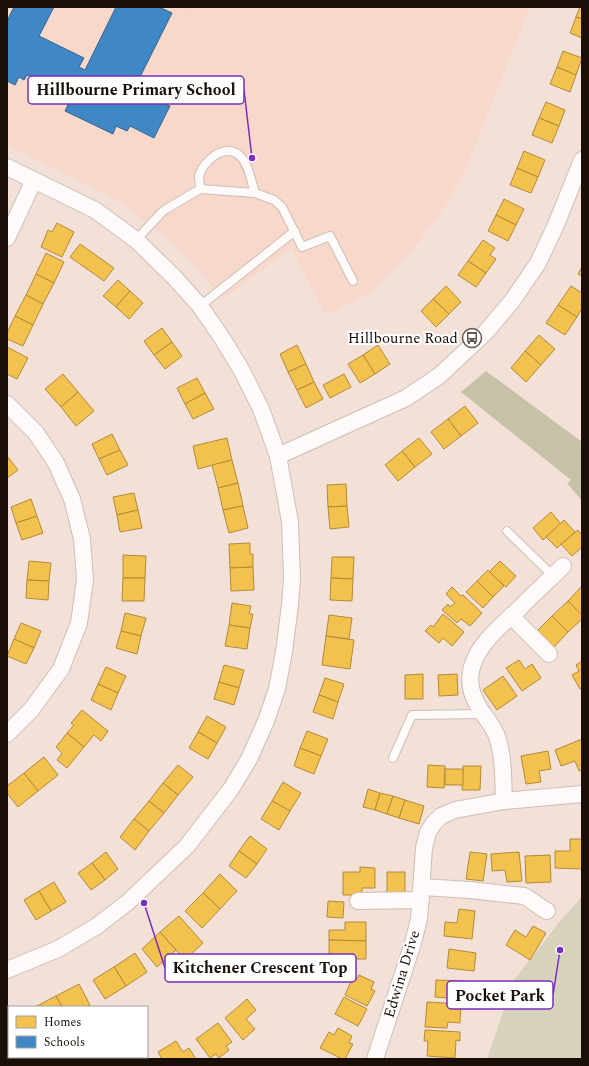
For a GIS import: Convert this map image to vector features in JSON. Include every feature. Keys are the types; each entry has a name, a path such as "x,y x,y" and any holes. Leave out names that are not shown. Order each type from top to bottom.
{"street":[{"path":"278,456 406,398 439,376 486,332 512,301 538,263 555,227 582,160"},
{"path":"7,167 95,210 136,240 174,277 200,306 242,370 261,409 278,456 290,522 292,578 284,652 277,689 266,721 249,759 231,789 187,846 128,902 97,926 58,949 7,970"},
{"path":"7,238 34,180"},
{"path":"7,404 36,433 56,463 72,499 82,539 85,580 80,623 61,669 31,710 7,734"},
{"path":"504,801 502,765 499,746 495,733 475,701 471,688 470,675 473,663 479,650 490,636 558,571"},
{"path":"511,616 549,654"},
{"name":"Edwina Drive","path":"375,1059 413,943 419,919 424,848 428,832 434,823 441,816 455,810 504,801 582,794"},
{"path":"358,901 421,893 470,890 524,896 547,911"}],"lane":[{"path":"200,189 199,177 203,167 221,152 231,151 238,154 245,162 255,193"},
{"path":"136,240 163,211 200,189 255,193 274,200 282,207 302,248 330,236 352,281"},
{"path":"200,306 295,231"},
{"path":"507,531 558,571"},
{"path":"393,758 412,715 482,714"}],"path":[{"path":"187,9 202,19"}],"shaded area":[{"path":"7,7 530,7 465,171 442,211 414,248 371,292 326,315 291,248 223,299 176,246 119,201 7,145"},
{"path":"486,371 582,442 582,501 567,483 571,480 461,392"},
{"path":"582,897 582,1059 487,1059 514,980 561,920"}],"building: Homes":[{"path":"580,7 582,7 582,19 576,17"},
{"path":"576,17 582,19 582,38 570,33"},
{"path":"563,51 582,58 576,75 557,67"},
{"path":"557,67 576,75 570,92 550,84"},
{"path":"546,102 565,110 559,126 539,118"},
{"path":"539,118 559,126 552,143 532,135"},
{"path":"524,151 545,160 538,177 517,168"},
{"path":"517,168 538,177 531,193 510,185"},
{"path":"504,199 524,209 516,225 496,215"},
{"path":"496,215 516,225 508,241 488,231"},
{"path":"57,223 74,232 62,257 41,247 48,230 52,232"},
{"path":"483,240 495,248 490,255 496,259 486,273 468,261"},
{"path":"80,244 114,268 104,281 70,257"},
{"path":"46,253 64,262 54,283 36,274"},
{"path":"468,261 486,273 476,287 458,275"},
{"path":"582,267 582,276 578,274"},
{"path":"36,274 54,283 43,304 26,295"},
{"path":"118,280 130,291 116,307 103,296"},
{"path":"446,286 461,302 449,314 433,299"},
{"path":"571,286 582,293 582,308 577,317 558,305"},
{"path":"130,291 143,303 129,319 116,307"},
{"path":"26,295 43,304 33,325 15,316"},
{"path":"433,299 449,314 436,327 421,311"},
{"path":"558,305 577,317 565,335 546,323"},
{"path":"15,316 33,325 23,346 7,339 7,333"},
{"path":"162,328 172,342 154,355 144,341"},
{"path":"539,335 555,349 541,365 525,351"},
{"path":"172,342 182,356 165,369 154,355"},
{"path":"297,345 306,364 288,372 280,354"},
{"path":"378,345 390,364 375,374 363,355"},
{"path":"7,347 28,358 17,379 7,374"},
{"path":"525,351 541,365 526,382 511,368"},
{"path":"363,355 375,374 360,383 348,364"},
{"path":"306,364 314,382 297,390 288,372"},
{"path":"63,374 78,392 61,407 45,389"},
{"path":"344,374 351,387 330,398 323,385"},
{"path":"197,378 205,393 185,404 177,388"},
{"path":"314,382 323,399 306,408 297,390"},
{"path":"78,392 94,411 76,426 61,407"},
{"path":"205,393 214,409 193,419 185,404"},
{"path":"465,406 478,423 461,436 448,419"},
{"path":"448,419 461,436 444,449 431,432"},
{"path":"112,434 120,450 99,459 92,444"},
{"path":"227,438 232,460 198,469 193,446"},
{"path":"419,438 432,454 415,467 402,451"},
{"path":"120,450 128,465 107,475 99,459"},
{"path":"402,451 415,467 398,481 385,465"},
{"path":"7,456 18,470 7,478"},
{"path":"232,460 238,483 218,488 212,465"},
{"path":"238,483 243,506 223,510 218,488"},
{"path":"346,484 347,506 328,507 327,485"},
{"path":"134,493 138,510 117,515 113,497"},
{"path":"31,499 37,516 16,523 11,507"},
{"path":"243,506 248,528 229,533 223,510"},
{"path":"347,506 349,527 330,529 328,507"},
{"path":"138,510 142,528 120,532 117,515"},
{"path":"551,512 561,524 543,540 533,528"},
{"path":"37,516 43,533 22,540 16,523"},
{"path":"564,520 575,532 557,548 546,537"},
{"path":"578,530 582,535 582,547 572,556 561,544"},
{"path":"250,543 250,554 253,554 253,567 230,568 229,544"},
{"path":"123,555 146,556 145,578 123,578"},
{"path":"332,557 354,557 353,579 331,578"},
{"path":"29,561 51,563 49,581 27,580"},
{"path":"500,561 516,576 506,587 489,572"},
{"path":"253,567 254,590 231,591 230,568"},
{"path":"488,570 504,586 493,597 477,581"},
{"path":"123,578 145,578 144,601 122,601"},
{"path":"331,578 353,579 352,601 330,600"},
{"path":"27,580 49,581 48,600 26,598"},
{"path":"477,581 493,597 483,608 466,592"},
{"path":"582,586 582,615 568,601"},
{"path":"452,587 482,613 470,626 461,619 457,623 442,610 448,604 450,607 455,603 446,594"},
{"path":"568,601 582,615 582,619 568,632 552,616"},
{"path":"232,603 251,606 249,614 253,614 250,628 229,625"},
{"path":"125,613 146,618 141,636 121,631"},
{"path":"443,614 464,632 452,646 443,638 439,643 425,631 431,625 433,627"},
{"path":"329,615 352,618 349,639 326,636"},
{"path":"552,616 568,632 553,648 537,631"},
{"path":"21,623 41,631 34,648 14,639"},
{"path":"229,625 250,628 247,649 225,646"},
{"path":"121,631 141,636 137,654 116,648"},
{"path":"326,636 354,640 350,669 322,665"},
{"path":"14,639 34,648 26,664 7,656"},
{"path":"519,660 525,669 532,664 541,678 522,691 506,668"},
{"path":"582,661 582,688 580,689 572,675 579,671 576,665"},
{"path":"224,665 244,670 239,688 219,682"},
{"path":"106,667 126,676 118,693 98,684"},
{"path":"423,674 423,699 405,699 405,675"},
{"path":"457,674 458,695 439,696 438,675"},
{"path":"503,676 517,696 497,710 483,690"},
{"path":"325,678 344,684 338,702 319,695"},
{"path":"219,682 239,688 234,705 214,699"},
{"path":"98,684 118,693 111,710 91,700"},
{"path":"319,695 338,702 333,719 313,712"},
{"path":"82,710 108,731 101,741 94,735 84,747 67,733 74,725 71,723"},
{"path":"207,716 226,727 217,743 198,732"},
{"path":"307,731 328,739 321,756 300,748"},
{"path":"198,732 217,743 208,759 189,748"},
{"path":"67,733 84,747 67,768 57,760 62,753 56,747"},
{"path":"582,739 582,770 579,771 575,761 561,766 555,750"},
{"path":"300,748 321,756 314,774 294,766"},
{"path":"548,751 551,769 539,771 541,782 526,784 521,756"},
{"path":"44,757 58,775 38,791 24,773"},
{"path":"178,765 193,777 178,795 163,783"},
{"path":"428,765 445,766 444,788 427,787"},
{"path":"463,766 481,766 480,790 462,790"},
{"path":"445,769 463,769 463,785 445,785"},
{"path":"24,773 38,791 18,807 7,793 7,786"},
{"path":"283,782 301,793 290,811 272,801"},
{"path":"163,783 178,795 164,813 149,801"},
{"path":"368,789 380,793 375,810 363,807"},
{"path":"380,793 393,796 387,814 375,810"},
{"path":"393,796 405,800 399,818 387,814"},
{"path":"405,800 424,806 419,824 399,818"},
{"path":"149,801 164,813 149,831 134,819"},
{"path":"272,801 290,811 279,830 261,819"},
{"path":"134,819 149,831 135,850 120,837"},
{"path":"250,836 267,849 257,864 239,851"},
{"path":"570,839 582,839 582,869 555,868 555,851 570,851"},
{"path":"239,851 257,864 246,878 229,866"},
{"path":"106,852 118,869 105,880 92,863"},
{"path":"470,852 487,854 483,881 466,879"},
{"path":"519,852 522,881 507,882 505,870 492,871 491,854"},
{"path":"550,855 551,882 526,883 525,856"},
{"path":"92,863 105,880 91,890 78,873"},
{"path":"360,867 375,868 375,888 362,888 362,895 343,895 343,872 360,872"},
{"path":"387,872 405,872 405,894 387,895"},
{"path":"220,874 237,891 220,909 203,893"},
{"path":"54,882 66,902 51,911 39,891"},
{"path":"39,891 51,911 36,920 24,900"},
{"path":"203,893 220,909 202,928 185,911"},
{"path":"328,901 344,902 343,918 327,917"},
{"path":"459,909 475,911 472,939 444,936 445,922 457,923"},
{"path":"179,916 203,943 185,960 160,932"},
{"path":"345,922 366,922 366,941 329,940 329,930 345,930"},
{"path":"533,926 546,933 530,960 506,945 515,930 526,937"},
{"path":"160,932 176,950 157,967 142,949"},
{"path":"329,940 366,941 366,959 329,959"},
{"path":"449,949 476,953 474,971 447,968"},
{"path":"135,953 147,972 126,986 114,967"},
{"path":"114,967 126,986 105,999 93,980"},
{"path":"359,975 374,982 371,989 375,991 367,1006 345,995 352,979 356,981"},
{"path":"436,980 463,981 461,999 435,997"},
{"path":"79,984 90,1005 61,1006 56,996"},
{"path":"56,996 61,1006 37,1006"},
{"path":"344,997 367,1009 358,1026 335,1014"},
{"path":"247,999 256,1010 246,1019 255,1029 243,1040 225,1018"},
{"path":"427,1002 461,1004 460,1023 448,1022 447,1028 425,1027"},
{"path":"8,1016 8,1036 7,1032"},
{"path":"218,1023 232,1042 226,1046 229,1050 219,1058 216,1054 210,1058 196,1039"},
{"path":"338,1028 352,1036 349,1043 353,1044 345,1059 342,1059 320,1048 329,1032 334,1035"},
{"path":"425,1030 460,1032 460,1041 456,1040 455,1058 427,1056 428,1041 424,1041"},
{"path":"176,1041 183,1052 189,1048 196,1059 162,1059 158,1052"}],"building: Schools":[{"path":"14,7 54,7 39,36 84,58 79,67 85,70 116,7 159,7 172,13 134,89 170,106 154,138 130,126 127,131 116,126 113,134 65,111 73,94 67,91 66,94 27,75 24,80 19,77 15,85 7,81 7,21"}],"place":[{"name":"Hillbourne Primary School","path":"252,158"},
{"name":"Hillbourne Road","path":"472,338"},
{"name":"Kitchener Crescent Top","path":"144,903"},
{"name":"Pocket Park","path":"560,950"}]}
